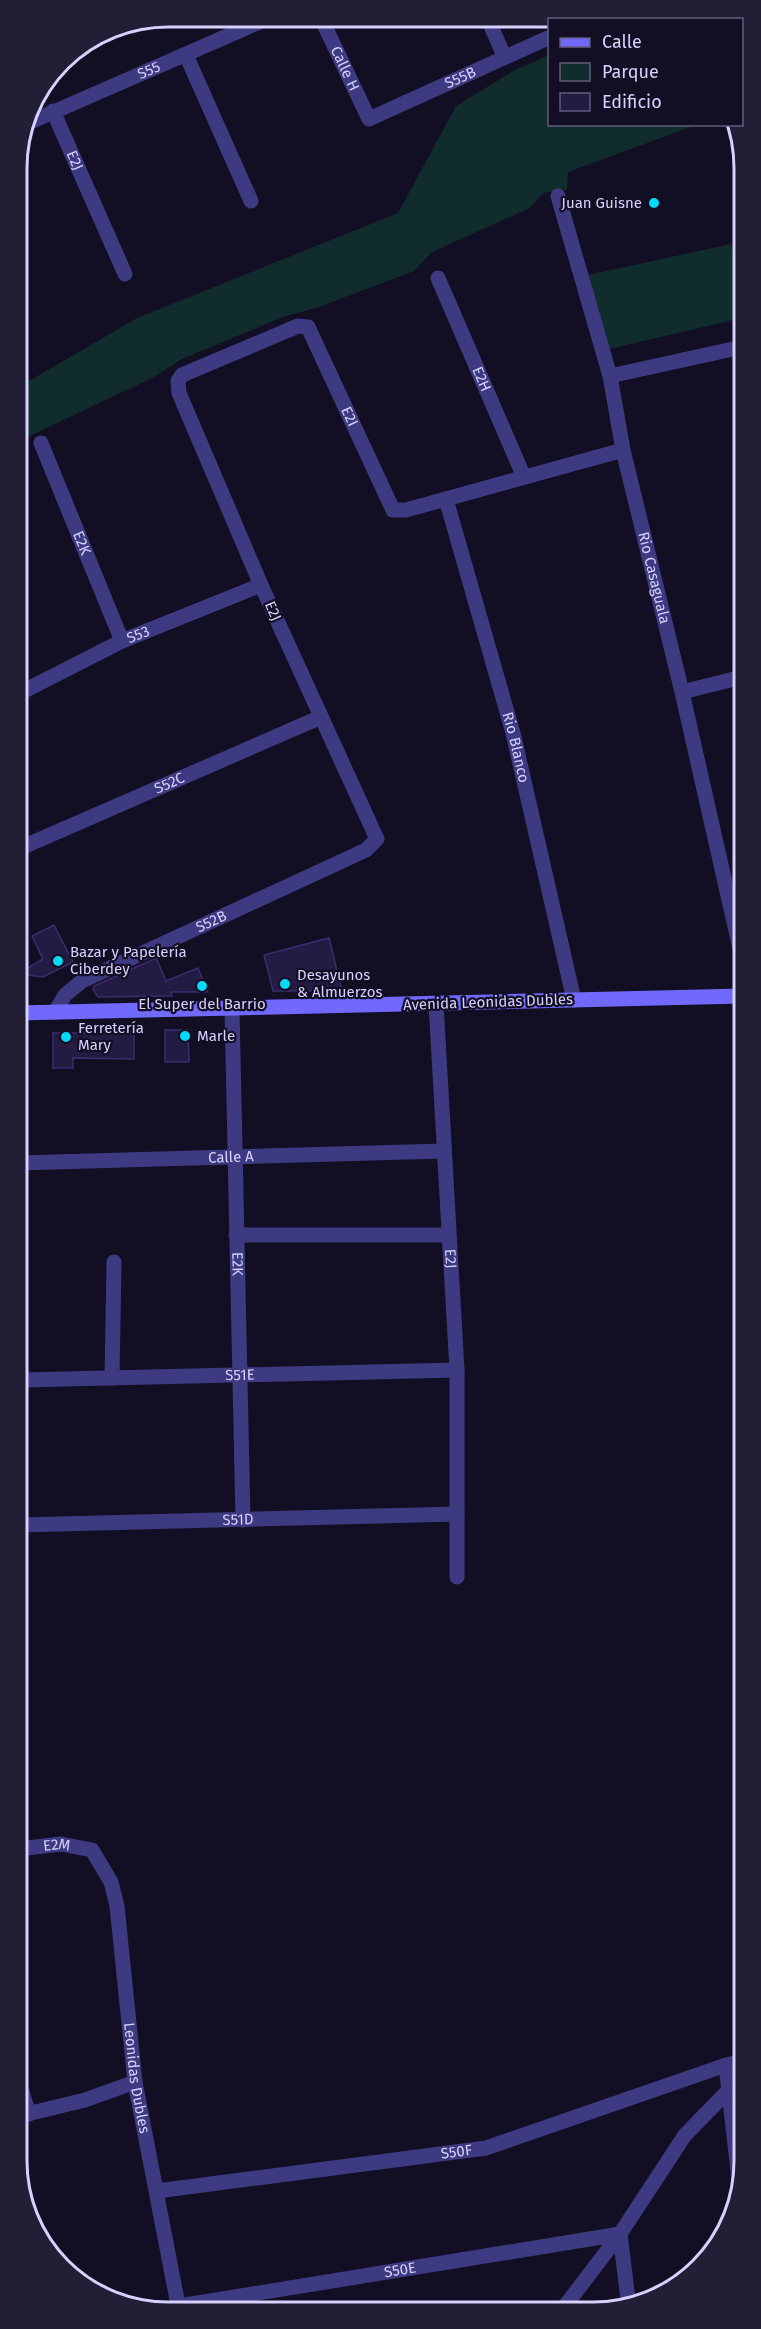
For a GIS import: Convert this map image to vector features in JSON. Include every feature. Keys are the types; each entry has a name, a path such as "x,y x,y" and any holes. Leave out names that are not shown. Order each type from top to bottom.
{"main road":[{"name":"Avenida Leonidas Dubles","path":"27,1013 734,996"}],"street":[{"name":"S55","path":"36,119 249,27"},
{"name":"Calle H","path":"325,27 369,119"},
{"path":"491,27 504,56"},
{"name":"S55B","path":"369,119 548,37"},
{"path":"186,55 251,201"},
{"name":"E2J","path":"53,111 125,274"},
{"name":"Rio Casaguala","path":"558,196 610,376 623,450 682,692 734,922"},
{"name":"E2H","path":"438,278 524,477"},
{"name":"E2I","path":"178,381 182,375 304,326 311,331 386,500 393,510 406,510 446,499"},
{"path":"610,376 734,349"},
{"name":"E2J","path":"178,381 179,393 261,585 377,839"},
{"name":"E2K","path":"41,443 122,641"},
{"path":"446,499 623,450"},
{"name":"Rio Blanco","path":"446,499 513,733 574,1000"},
{"name":"S53","path":"27,689 122,641 261,585"},
{"path":"682,692 734,679"},
{"name":"S52C","path":"27,845 321,717"},
{"name":"S52B","path":"55,1012 65,995 82,981 366,850 377,839"},
{"name":"E2J","path":"436,1004 457,1370 457,1577"},
{"name":"E2K","path":"232,1009 243,1520"},
{"name":"Calle A","path":"27,1163 444,1151"},
{"path":"236,1235 448,1235"},
{"path":"112,1378 114,1262"},
{"name":"S51E","path":"27,1380 457,1370"},
{"name":"S51D","path":"27,1525 457,1514"},
{"name":"E2M","path":"27,1848 61,1844 92,1850"},
{"name":"Leonidas Dubles","path":"92,1850 111,1882 117,1906 135,2082 178,2302"},
{"name":"S50F","path":"157,2191 486,2148 734,2063"},
{"path":"726,2065 734,2140"},
{"path":"27,2114 85,2100 135,2082"},
{"path":"568,2302 620,2235 685,2134 728,2091"},
{"path":"620,2235 628,2297"},
{"name":"S50E","path":"215,2302 620,2235"}],"green space":[{"path":"548,55 548,126 693,126 568,172 567,190 543,193 530,208 432,252 414,271 319,307 283,317 182,359 152,378 27,437 27,382 137,318 398,213 456,106 515,70"},
{"path":"731,244 734,257 734,320 605,350 588,275"}],"building":[{"path":"54,925 73,962 43,977 27,975 27,969 43,959 32,936"},
{"path":"329,938 342,991 273,991 264,955"},
{"path":"156,958 166,981 198,968 208,992 171,992 172,996 98,997 93,989 94,986"},
{"path":"165,1030 188,1030 189,1062 165,1062"},
{"path":"53,1033 134,1033 134,1059 73,1058 73,1068 53,1068"}],"place":[{"name":"Juan Guisne","path":"654,203"},
{"name":"Bazar y Papelería Ciberdey","path":"58,961"},
{"name":"Desayunos & Almuerzos","path":"285,984"},
{"name":"El Super del Barrio","path":"202,986"},
{"name":"Marle","path":"185,1036"},
{"name":"Ferretería Mary","path":"66,1037"}]}
